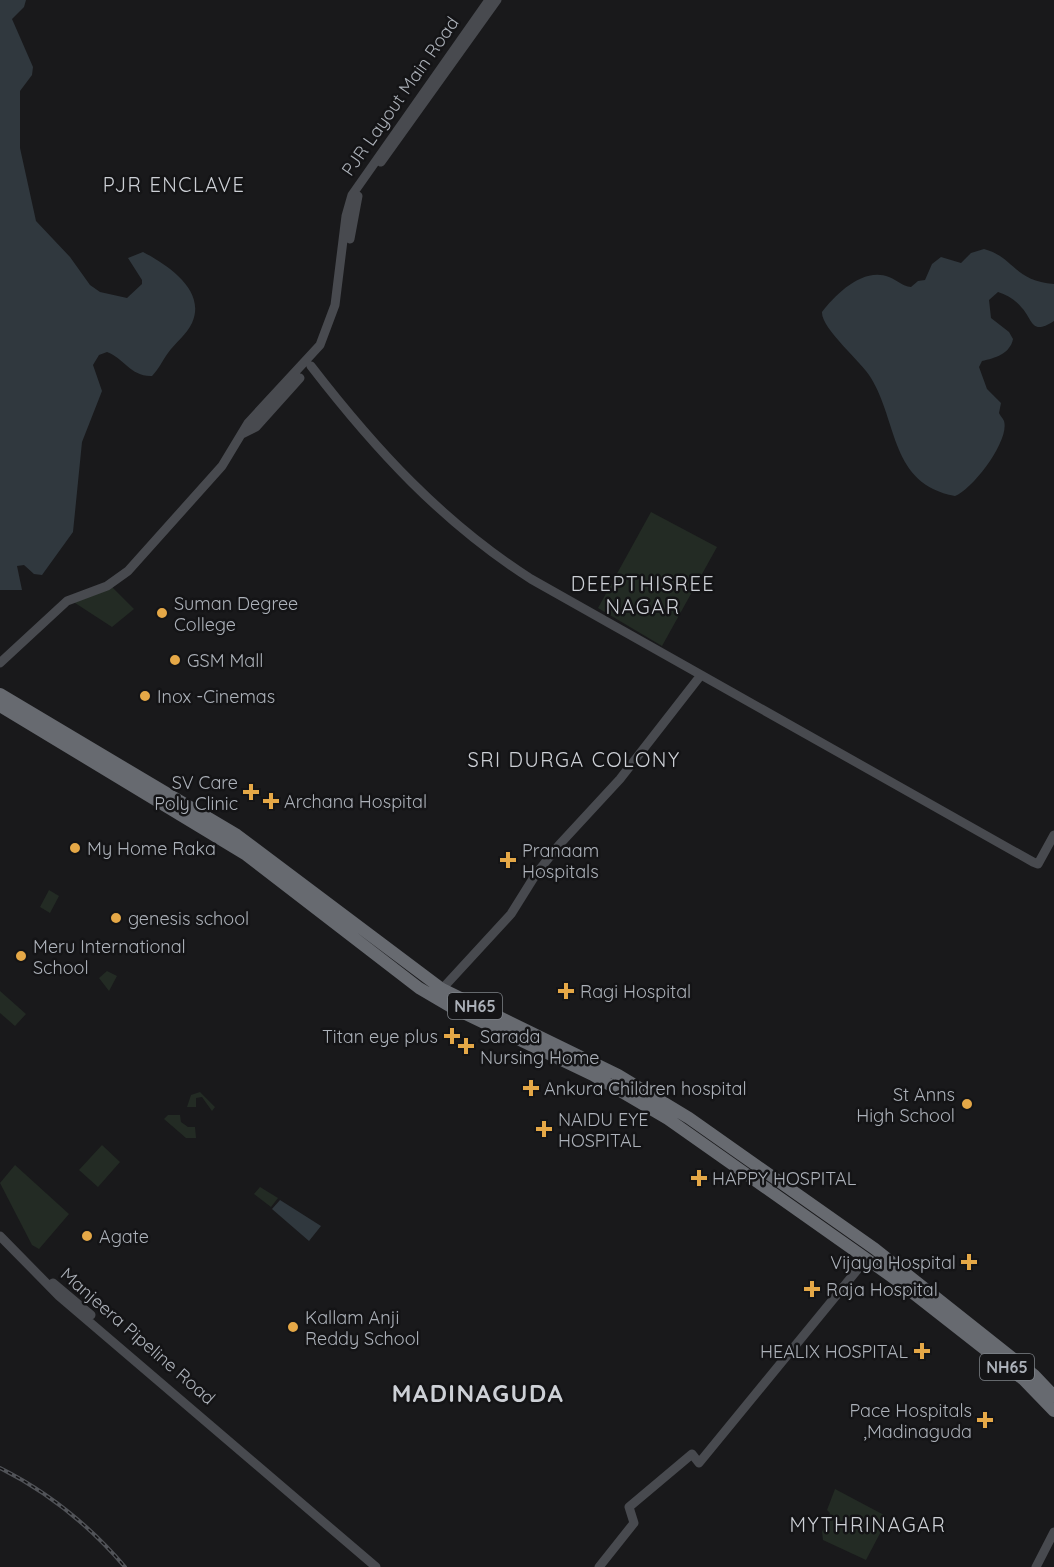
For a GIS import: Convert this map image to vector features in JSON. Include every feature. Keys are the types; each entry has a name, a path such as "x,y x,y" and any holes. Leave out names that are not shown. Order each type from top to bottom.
{"highway":[{"name":"NH65","path":"0,694 237,835 437,999 591,1074 668,1119 940,1307 1034,1375 1054,1396"},
{"name":"NH65","path":"0,706 245,854 365,941 442,988 638,1086 856,1236 940,1307"},
{"name":"NH65","path":"951,1315 1024,1380 1054,1411"}],"street":[{"name":"PJR Layout Main Road","path":"0,663 67,601 107,586 128,572 222,466 248,423 320,345 335,305 346,216 352,195 489,0"},
{"name":"PJR Layout Main Road","path":"242,434 256,427 311,366 332,334 342,298 350,238 360,192 497,0"},
{"path":"311,366 344,409 430,503 487,550 531,579 1038,864 1054,835"},
{"name":"PJR Layout Main Road","path":"0,671 14,649"},
{"path":"442,988 508,918 558,844 620,779 701,675"},
{"path":"0,1236 43,1277"},
{"path":"599,1567 634,1523 629,1507 692,1454 699,1463 867,1258"},
{"name":"Manjeera Pipeline Road","path":"43,1277 59,1296 376,1567"},
{"name":"Manjeera Pipeline Road","path":"43,1277 63,1290 383,1567"},
{"path":"1036,1567 1054,1532"},
{"path":"1041,1567 1054,1542"}],"shaded area":[{"path":"0,0 26,0 24,7 12,19 33,67 32,75 20,91 20,148 36,221 70,257 90,285 100,292 127,298 142,284 142,280 128,258 143,252 173,271 182,280 194,300 195,311 190,327 152,376 138,374 107,352 99,355 93,365 102,391 82,442 73,532 42,575 34,574 24,565 17,566 22,590 0,590"},
{"path":"984,249 1002,257 1030,278 1054,284 1054,321 1037,327 1033,325 1020,305 1008,296 998,292 989,300 991,318 1009,332 1013,339 1005,352 982,361 979,367 987,389 1001,403 999,413 1004,421 1004,429 989,463 963,492 955,496 934,489 918,479 907,465 880,395 871,378 828,327 822,312 842,290 860,279 879,275 911,287 918,281 925,280 932,264 941,257 961,263 971,253"},
{"path":"651,512 717,547 662,646 598,608"},
{"path":"112,587 134,609 112,627 72,601"},
{"path":"49,890 59,896 50,913 40,907"},
{"path":"107,971 117,976 109,991 99,978"},
{"path":"0,991 26,1014 15,1026 0,1013"},
{"path":"200,1092 215,1107 212,1111 202,1097 196,1098 196,1107 187,1107 191,1095"},
{"path":"168,1115 180,1115 181,1122 188,1127 195,1127 196,1138 186,1138 164,1119"},
{"path":"102,1145 120,1162 98,1187 79,1170"},
{"path":"15,1165 69,1214 39,1249 32,1245 0,1183"},
{"path":"260,1187 278,1198 271,1207 254,1194"},
{"path":"280,1200 321,1226 309,1241 272,1209"},
{"path":"835,1489 884,1515 887,1520 866,1560 823,1540 822,1532 830,1513 827,1510"}],"railway":[{"path":"0,1468 18,1477 67,1511 125,1567"}],"place":[{"name":"Suman Degree College","path":"162,613"},
{"name":"GSM Mall","path":"175,660"},
{"name":"Inox -Cinemas","path":"145,696"},
{"name":"SV Care Poly Clinic","path":"251,792"},
{"name":"Archana Hospital","path":"271,801"},
{"name":"My Home Raka","path":"75,848"},
{"name":"Pranaam Hospitals","path":"508,860"},
{"name":"genesis school","path":"116,918"},
{"name":"Meru International School","path":"21,956"},
{"name":"Ragi Hospital","path":"566,991"},
{"name":"Titan eye plus","path":"452,1036"},
{"name":"Sarada Nursing Home","path":"466,1046"},
{"name":"Ankura Children hospital","path":"531,1088"},
{"name":"St Anns High School","path":"967,1104"},
{"name":"NAIDU EYE HOSPITAL","path":"544,1129"},
{"name":"HAPPY HOSPITAL","path":"699,1178"},
{"name":"Agate","path":"87,1236"},
{"name":"Vijaya Hospital","path":"969,1262"},
{"name":"Raja Hospital","path":"812,1289"},
{"name":"Kallam Anji Reddy School","path":"293,1327"},
{"name":"HEALIX HOSPITAL","path":"922,1351"},
{"name":"Pace Hospitals ,Madinaguda","path":"985,1420"}],"district":[{"name":"PJR ENCLAVE","path":"174,184"},
{"name":"DEEPTHISREE NAGAR","path":"643,594"},
{"name":"SRI DURGA COLONY","path":"574,759"},
{"name":"MADINAGUDA","path":"478,1393"},
{"name":"MYTHRINAGAR","path":"868,1524"}]}
